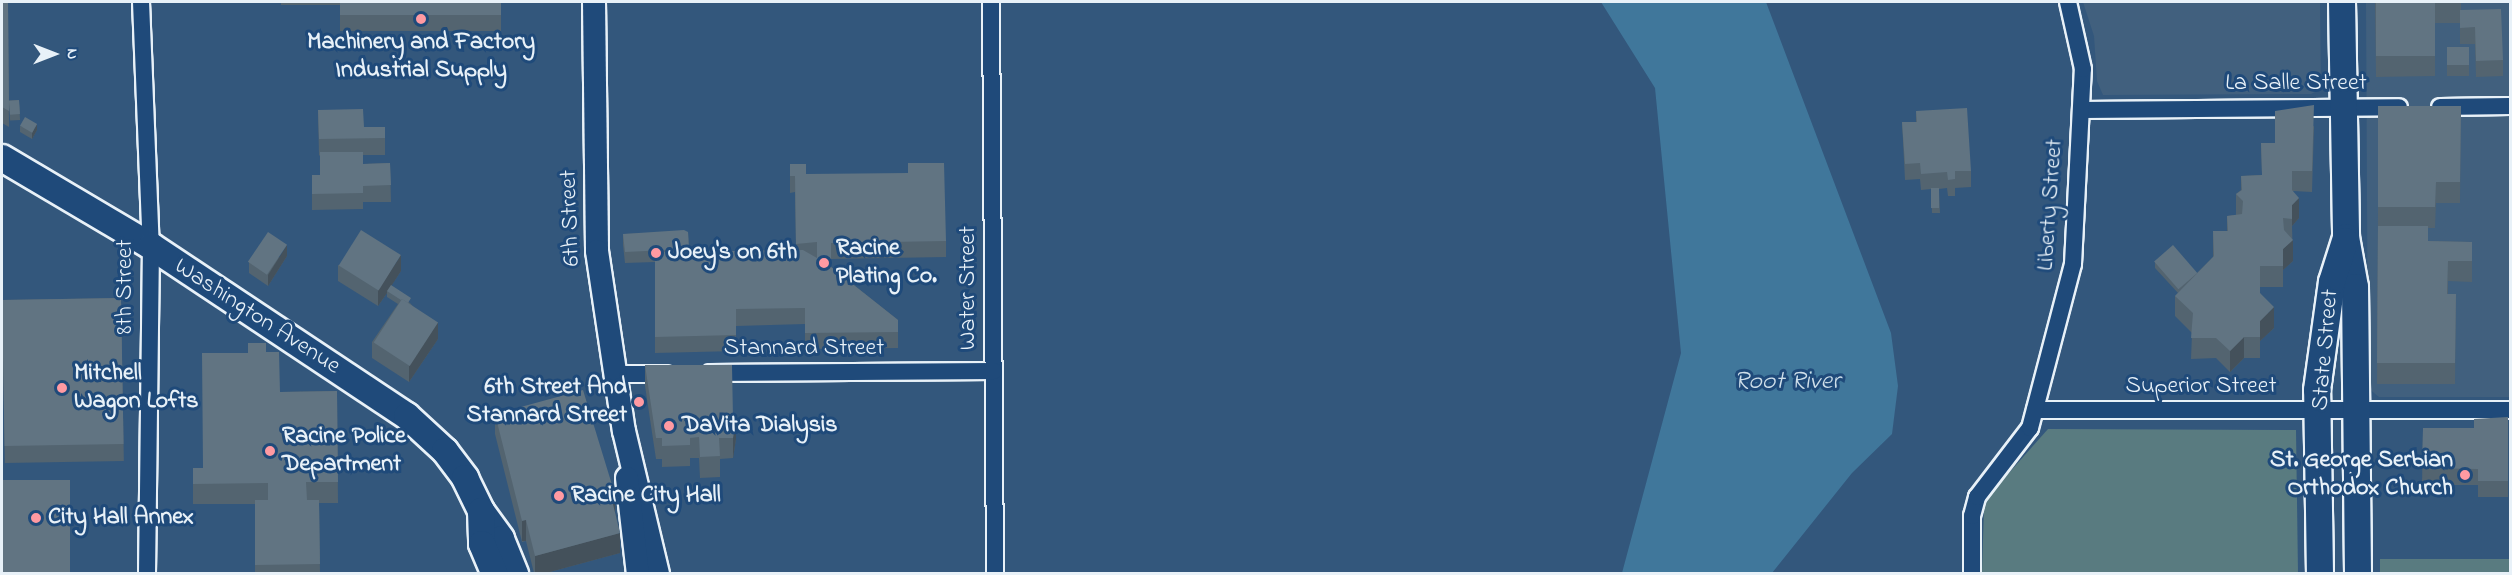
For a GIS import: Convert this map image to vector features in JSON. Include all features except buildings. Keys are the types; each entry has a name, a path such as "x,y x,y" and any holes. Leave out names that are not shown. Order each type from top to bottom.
{"main road":[{"name":"State Street","path":"2342,2 2342,108 2346,237 2355,287 2359,411 2358,573"},
{"name":"Washington Avenue","path":"2,158 151,246 407,416 455,464 481,511 501,538 515,573"},
{"name":"State Street","path":"2320,573 2317,390 2332,282 2346,237"},
{"name":"Washington Avenue","path":"481,511 482,544 495,573"}],"street":[{"name":"8th Street","path":"141,2 151,246 147,573"},
{"name":"6th Street","path":"594,2 597,251 624,432 658,573"},
{"name":"Water Street","path":"991,2 995,573"},
{"name":"Liberty Street","path":"1971,573 1977,497 2030,428 2073,264 2082,110 2081,49 2068,2"},
{"name":"La Salle Street","path":"2082,110 2511,106"},
{"name":"Stannard Street","path":"614,374 994,371"},
{"name":"Superior Street","path":"2035,410 2318,412 2511,410"},
{"name":"6th Street","path":"624,432 630,528 638,573"}],"shaded area":[{"path":"2083,2 2320,2 2321,89 2311,94 2103,95 2097,81 2094,36"},
{"path":"2366,2 2510,2 2510,397 2379,397 2368,388"}],"green space":[{"path":"2048,429 2296,430 2298,573 1982,573 1984,507 1992,492"},
{"path":"2380,559 2510,559 2510,573 2380,573"}],"water":[{"name":"Root River","path":"1601,2 1766,2 1891,333 1898,386 1892,434 1852,473 1772,573 1622,573 1681,353 1655,88"}],"place":[{"name":"Machinery and Factory Industrial Supply","path":"421,19"},
{"name":"Joey's on 6th","path":"656,253"},
{"name":"Racine Plating Co.","path":"824,263"},
{"name":"Mitchell Wagon Lofts","path":"62,388"},
{"name":"6th Street And Stannard Street","path":"639,402"},
{"name":"DaVita Dialysis","path":"669,426"},
{"name":"Racine Police Department","path":"270,451"},
{"name":"St. George Serbian Orthodox Church","path":"2465,475"},
{"name":"Racine City Hall","path":"559,496"},
{"name":"City Hall Annex","path":"36,518"}]}
